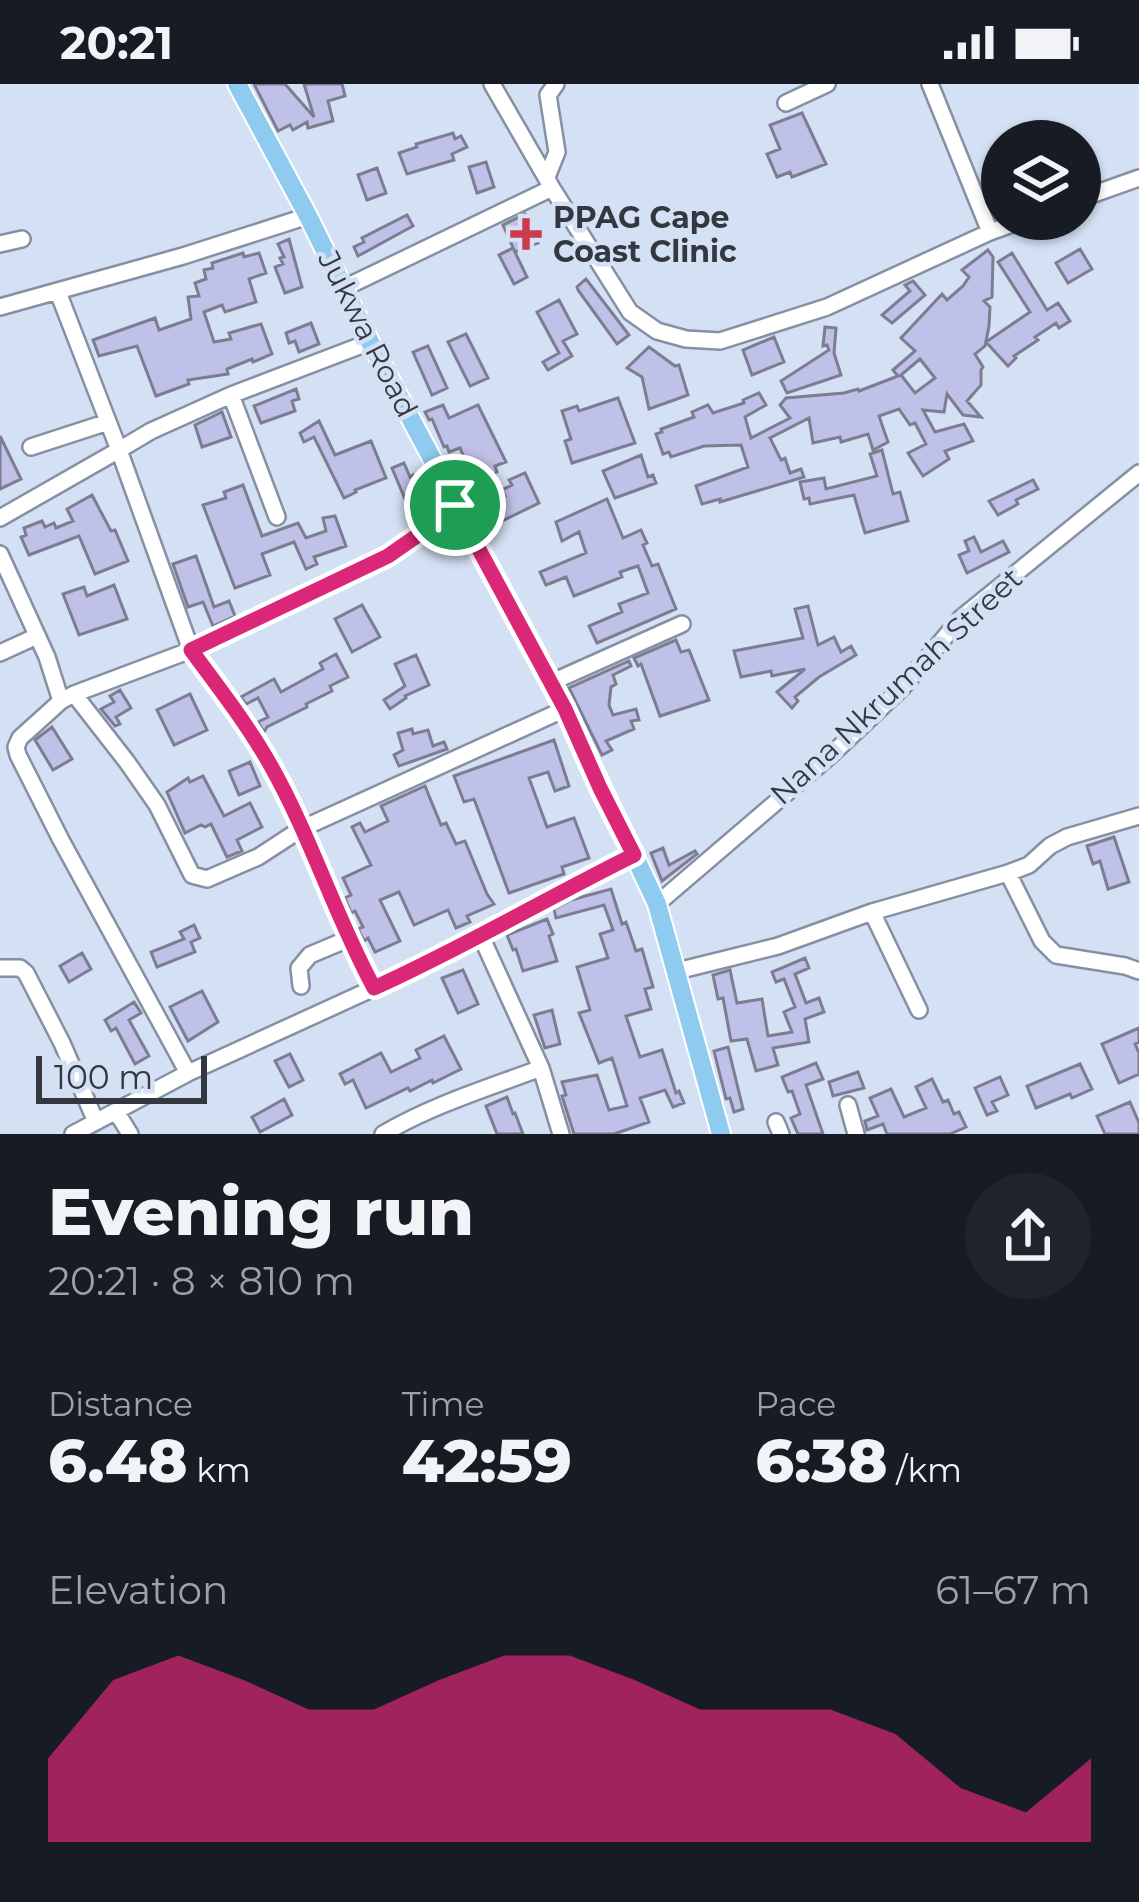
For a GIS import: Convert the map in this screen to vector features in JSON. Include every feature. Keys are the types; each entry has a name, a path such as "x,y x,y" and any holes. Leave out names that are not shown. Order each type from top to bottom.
{"main road":[{"name":"Jukwa Road","path":"237,84 565,709 657,904 721,1134"}],"street":[{"path":"492,84 630,312 657,331 720,341 827,307 981,236"},
{"path":"344,287 549,182 557,152 548,95 556,84"},
{"path":"786,103 827,84"},
{"path":"930,84 981,210"},
{"path":"1101,192 1139,178"},
{"path":"0,307 308,216"},
{"path":"0,244 22,239"},
{"path":"58,292 191,650 270,764 374,988"},
{"path":"0,518 151,431 231,394 370,343"},
{"path":"231,394 277,517"},
{"path":"31,447 108,422"},
{"name":"Nana Nkrumah Street","path":"657,904 845,742 902,688 961,618 1139,472"},
{"path":"188,1073 18,755 20,738 67,698 191,650 388,556 455,505"},
{"path":"0,554 67,698 127,762 157,805 192,875 207,879 258,857 302,829 565,709"},
{"path":"550,683 682,624"},
{"path":"0,653 37,636"},
{"path":"677,971 778,946 872,912 1008,873 1029,865 1067,837 1139,816"},
{"path":"73,1134 188,1073 434,961 634,855"},
{"path":"1008,873 1042,941 1056,955 1139,971"},
{"path":"872,912 920,1010"},
{"path":"480,934 541,1067 561,1134"},
{"path":"301,986 299,968 310,955 348,939"},
{"path":"0,968 20,968 26,973 97,1122"},
{"path":"383,1134 541,1067"},
{"path":"848,1105 856,1134"},
{"path":"117,1113 130,1134"}],"building":[{"path":"254,84 285,84 314,117 304,84 342,84 345,96 328,101 333,121 308,128 307,122 293,130 290,125 278,131"},
{"path":"802,113 826,164 792,177 790,172 777,177 767,154 780,149 770,125"},
{"path":"453,133 467,147 452,154 454,160 407,174 399,153"},
{"path":"486,162 494,187 477,193 469,167"},
{"path":"377,168 386,193 367,200 358,175"},
{"path":"525,214 538,243 515,252 503,225"},
{"path":"407,215 413,226 358,256 354,247 364,242 362,238"},
{"path":"289,239 302,287 285,293 275,267 283,264 280,258 284,257 278,244"},
{"path":"513,248 527,277 514,284 499,255"},
{"path":"1080,249 1092,269 1068,283 1056,263"},
{"path":"988,250 993,257 992,297 984,301 990,307 989,326 985,346 975,354 983,367 981,385 967,401 981,417 963,415 947,394 944,412 923,410 935,432 964,424 973,441 945,451 949,459 923,476 908,453 926,444 915,423 910,425 899,409 879,416 888,442 873,450 868,434 813,443 809,418 770,438 790,473 801,469 804,477 720,502 702,504 696,486 748,467 741,445 704,446 671,457 669,452 663,454 656,434 694,417 692,412 708,405 713,413 759,393 766,405 745,417 751,438 790,418 780,405 786,398 859,391 898,376 893,370 915,351 901,338 942,294 947,300 963,286 969,277 962,270","holes":["920,359 935,378 915,393 901,375"]},
{"path":"243,253 244,257 259,253 266,273 249,279 256,302 225,312 222,305 204,312 214,342 261,324 272,354 227,369 228,374 188,380 189,384 156,396 137,346 99,356 93,340 155,318 159,330 191,319 188,297 199,296 195,283 206,279 204,270"},
{"path":"1012,253 1047,310 1058,303 1070,321 1059,328 1056,323 1035,337 1038,340 1014,356 1008,366 986,342 1030,312 998,262"},
{"path":"586,279 629,335 617,344 578,290"},
{"path":"913,281 925,295 892,323 882,315 910,291 905,285"},
{"path":"559,300 577,334 563,341 572,356 548,370 543,362 559,353 537,312"},
{"path":"311,323 319,344 299,352 286,333"},
{"path":"825,327 836,328 834,353 841,375 787,393 781,381 829,350 823,346"},
{"path":"466,334 488,378 470,386 448,342"},
{"path":"774,337 784,362 752,375 743,350"},
{"path":"428,346 447,388 432,395 413,352"},
{"path":"649,347 679,365 688,395 649,409 642,377 627,368"},
{"path":"296,389 295,411 261,423 254,406"},
{"path":"618,398 635,443 572,463 562,411 577,406 579,411"},
{"path":"443,405 449,418 478,405 506,462 495,466 497,472 488,476 491,483 477,489 460,448 449,452 444,447 425,412"},
{"path":"222,412 231,437 202,447 195,425"},
{"path":"319,421 335,455 371,441 386,478 344,498 314,437 304,442 300,433"},
{"path":"0,436 21,479 0,489"},
{"path":"882,450 893,494 900,492 908,521 865,533 854,495 810,504 809,498 804,499 800,482 824,478 826,489 877,476 870,454"},
{"path":"641,455 648,477 653,475 656,483 615,498 603,471"},
{"path":"404,463 424,505 410,511 392,468"},
{"path":"525,473 539,503 498,523 489,503 505,496 502,490 512,485 509,480"},
{"path":"1033,480 1038,489 998,515 989,501"},
{"path":"243,485 262,536 298,523 306,538 326,531 323,518 335,516 346,546 314,557 317,564 306,569 294,542 262,554 270,575 235,588 203,505 226,498 224,492"},
{"path":"92,495 128,561 95,574 79,536 29,555 21,537 26,535 24,528 42,521 45,527 54,523 56,528 73,521 67,509"},
{"path":"607,499 623,538 641,530 652,566 658,564 676,609 597,643 589,626 622,612 619,604 648,593 638,566 574,596 566,577 546,585 540,572 586,553 579,532 562,541 556,522"},
{"path":"974,537 981,552 1003,541 1009,552 967,573 959,555 969,551 965,541"},
{"path":"196,556 214,607 229,601 235,616 213,626 203,602 188,607 173,564"},
{"path":"114,585 127,619 79,635 63,594 84,587 87,596"},
{"path":"362,605 380,637 352,652 335,619"},
{"path":"808,606 818,645 834,637 841,652 851,646 856,655 819,677 795,697 798,701 792,708 777,692 805,669 741,677 734,651 803,638 795,609"},
{"path":"676,640 681,652 689,650 709,700 660,716 641,664 634,658"},
{"path":"336,654 348,677 264,732 258,722 268,717 258,698 246,704 241,697 274,679 281,692 323,669 320,663"},
{"path":"416,655 429,685 390,709 384,700 405,686 395,664"},
{"path":"629,661 631,666 613,675 616,684 611,687 609,705 613,715 636,709 639,720 631,721 634,729 606,741 612,750 602,755 569,688"},
{"path":"120,690 131,708 116,717 120,724 115,726 101,709 114,702 110,696"},
{"path":"190,694 207,730 174,745 157,710"},
{"path":"52,727 72,759 53,770 35,740"},
{"path":"412,729 413,734 428,730 433,746 444,742 447,749 399,766 394,755 403,750 398,733"},
{"path":"554,740 569,786 555,791 548,772 529,778 547,827 574,818 589,858 562,867 564,874 509,893 474,799 464,802 454,776"},
{"path":"250,762 260,786 239,795 229,771"},
{"path":"203,776 224,816 250,803 262,827 237,840 242,851 227,857 211,824 185,833 167,792 188,778 190,782"},
{"path":"425,786 441,825 446,823 456,844 465,841 494,904 467,916 470,922 456,928 448,910 414,925 399,892 380,900 400,941 375,952 368,938 364,941 358,929 363,927 345,898 351,895 343,878 371,865 352,827 360,823 365,832 388,821 381,806"},
{"path":"1114,837 1129,882 1108,889 1100,861 1093,864 1087,846"},
{"path":"663,848 669,865 697,854 662,881 651,853"},
{"path":"611,889 622,924 626,922 636,951 642,949 653,987 645,989 651,1009 626,1016 640,1057 662,1050 684,1103 673,1107 665,1090 640,1098 649,1122 614,1134 574,1134 562,1082 597,1075 609,1110 627,1106 612,1058 599,1063 579,1013 590,1010 577,967 608,958 600,934 613,930 604,905 556,918 554,909"},
{"path":"547,919 557,961 523,971 507,935"},
{"path":"194,925 200,938 191,942 195,952 157,967 151,952 184,939 180,932"},
{"path":"82,953 91,969 69,982 60,966"},
{"path":"805,958 809,968 795,974 806,1003 819,998 824,1012 805,1019 809,1042 773,1048 778,1065 756,1071 747,1039 731,1041 713,975 730,970 737,1003 762,999 768,1036 792,1032 784,1012 795,1007 784,979 776,982 772,972"},
{"path":"463,970 478,1004 458,1013 442,978"},
{"path":"202,991 218,1022 188,1041 170,1007"},
{"path":"134,1002 141,1013 129,1020 149,1056 135,1064 116,1028 111,1031 105,1020"},
{"path":"552,1010 560,1044 545,1048 534,1015"},
{"path":"1139,1028 1135,1044 1139,1074 1119,1083 1102,1044"},
{"path":"444,1036 461,1069 366,1108 353,1080 345,1084 340,1074 381,1053 391,1072 420,1058 416,1050"},
{"path":"728,1047 743,1109 734,1112 714,1051"},
{"path":"290,1054 303,1080 289,1087 275,1061"},
{"path":"816,1063 823,1079 806,1085 823,1134 798,1134 791,1118 800,1114 782,1077"},
{"path":"1080,1064 1092,1089 1036,1108 1027,1086"},
{"path":"858,1072 864,1088 833,1096 829,1082"},
{"path":"1000,1077 1008,1095 992,1102 997,1111 987,1115 975,1088"},
{"path":"932,1079 943,1102 948,1100 966,1127 950,1134 887,1134 883,1124 867,1130 865,1121 878,1116 870,1098 891,1089 904,1117 926,1108 916,1087"},
{"path":"507,1097 523,1134 497,1134 486,1106"},
{"path":"284,1099 292,1115 260,1132 252,1117"},
{"path":"1130,1102 1139,1134 1105,1134 1097,1116"}],"place":[{"name":"PPAG Cape Coast Clinic","path":"526,234"}],"route":[{"path":"455,505 565,709 634,855 374,988 270,764 191,650 388,556 455,505"}]}
